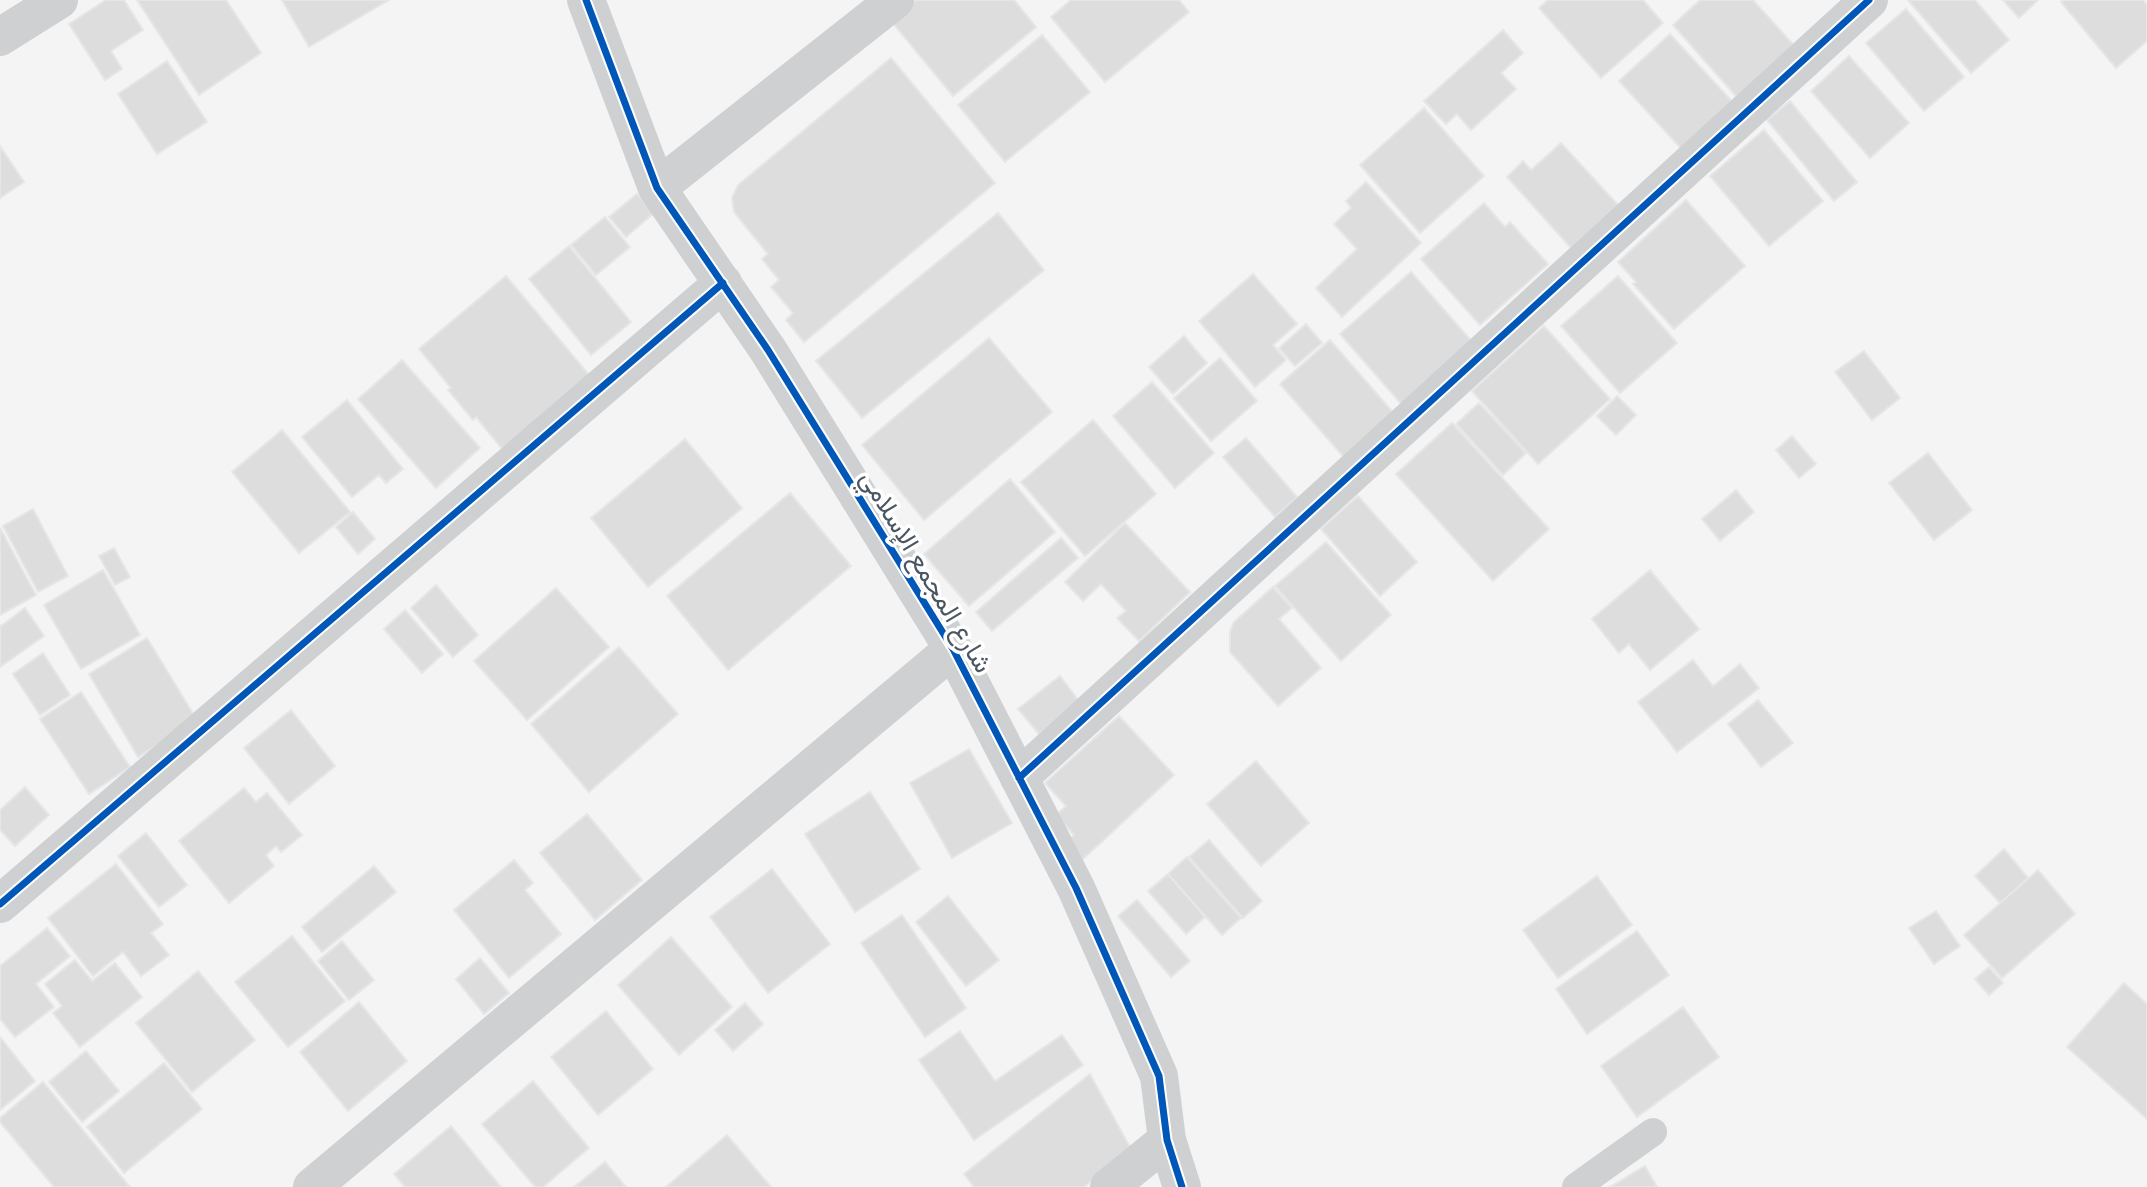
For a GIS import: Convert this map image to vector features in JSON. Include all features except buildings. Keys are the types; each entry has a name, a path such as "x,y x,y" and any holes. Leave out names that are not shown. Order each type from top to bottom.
{"street":[{"path":"0,37 59,0"},
{"name":"شارع المجمع الإسلامي","path":"586,0 657,188 768,349 953,649 1076,888 1159,1076 1167,1140 1182,1187"},
{"path":"657,188 895,0"},
{"path":"1019,778 1870,0"},
{"path":"0,904 723,283"},
{"path":"312,1187 953,649"},
{"path":"1109,1187 1167,1140"}],"lane":[{"path":"1576,1187 1653,1132"}],"cycle path":[{"path":"586,0 657,188 768,350 953,649 1076,888 1159,1076 1167,1140 1182,1187"},
{"path":"1019,778 1869,0"},
{"path":"0,904 723,283"}]}
